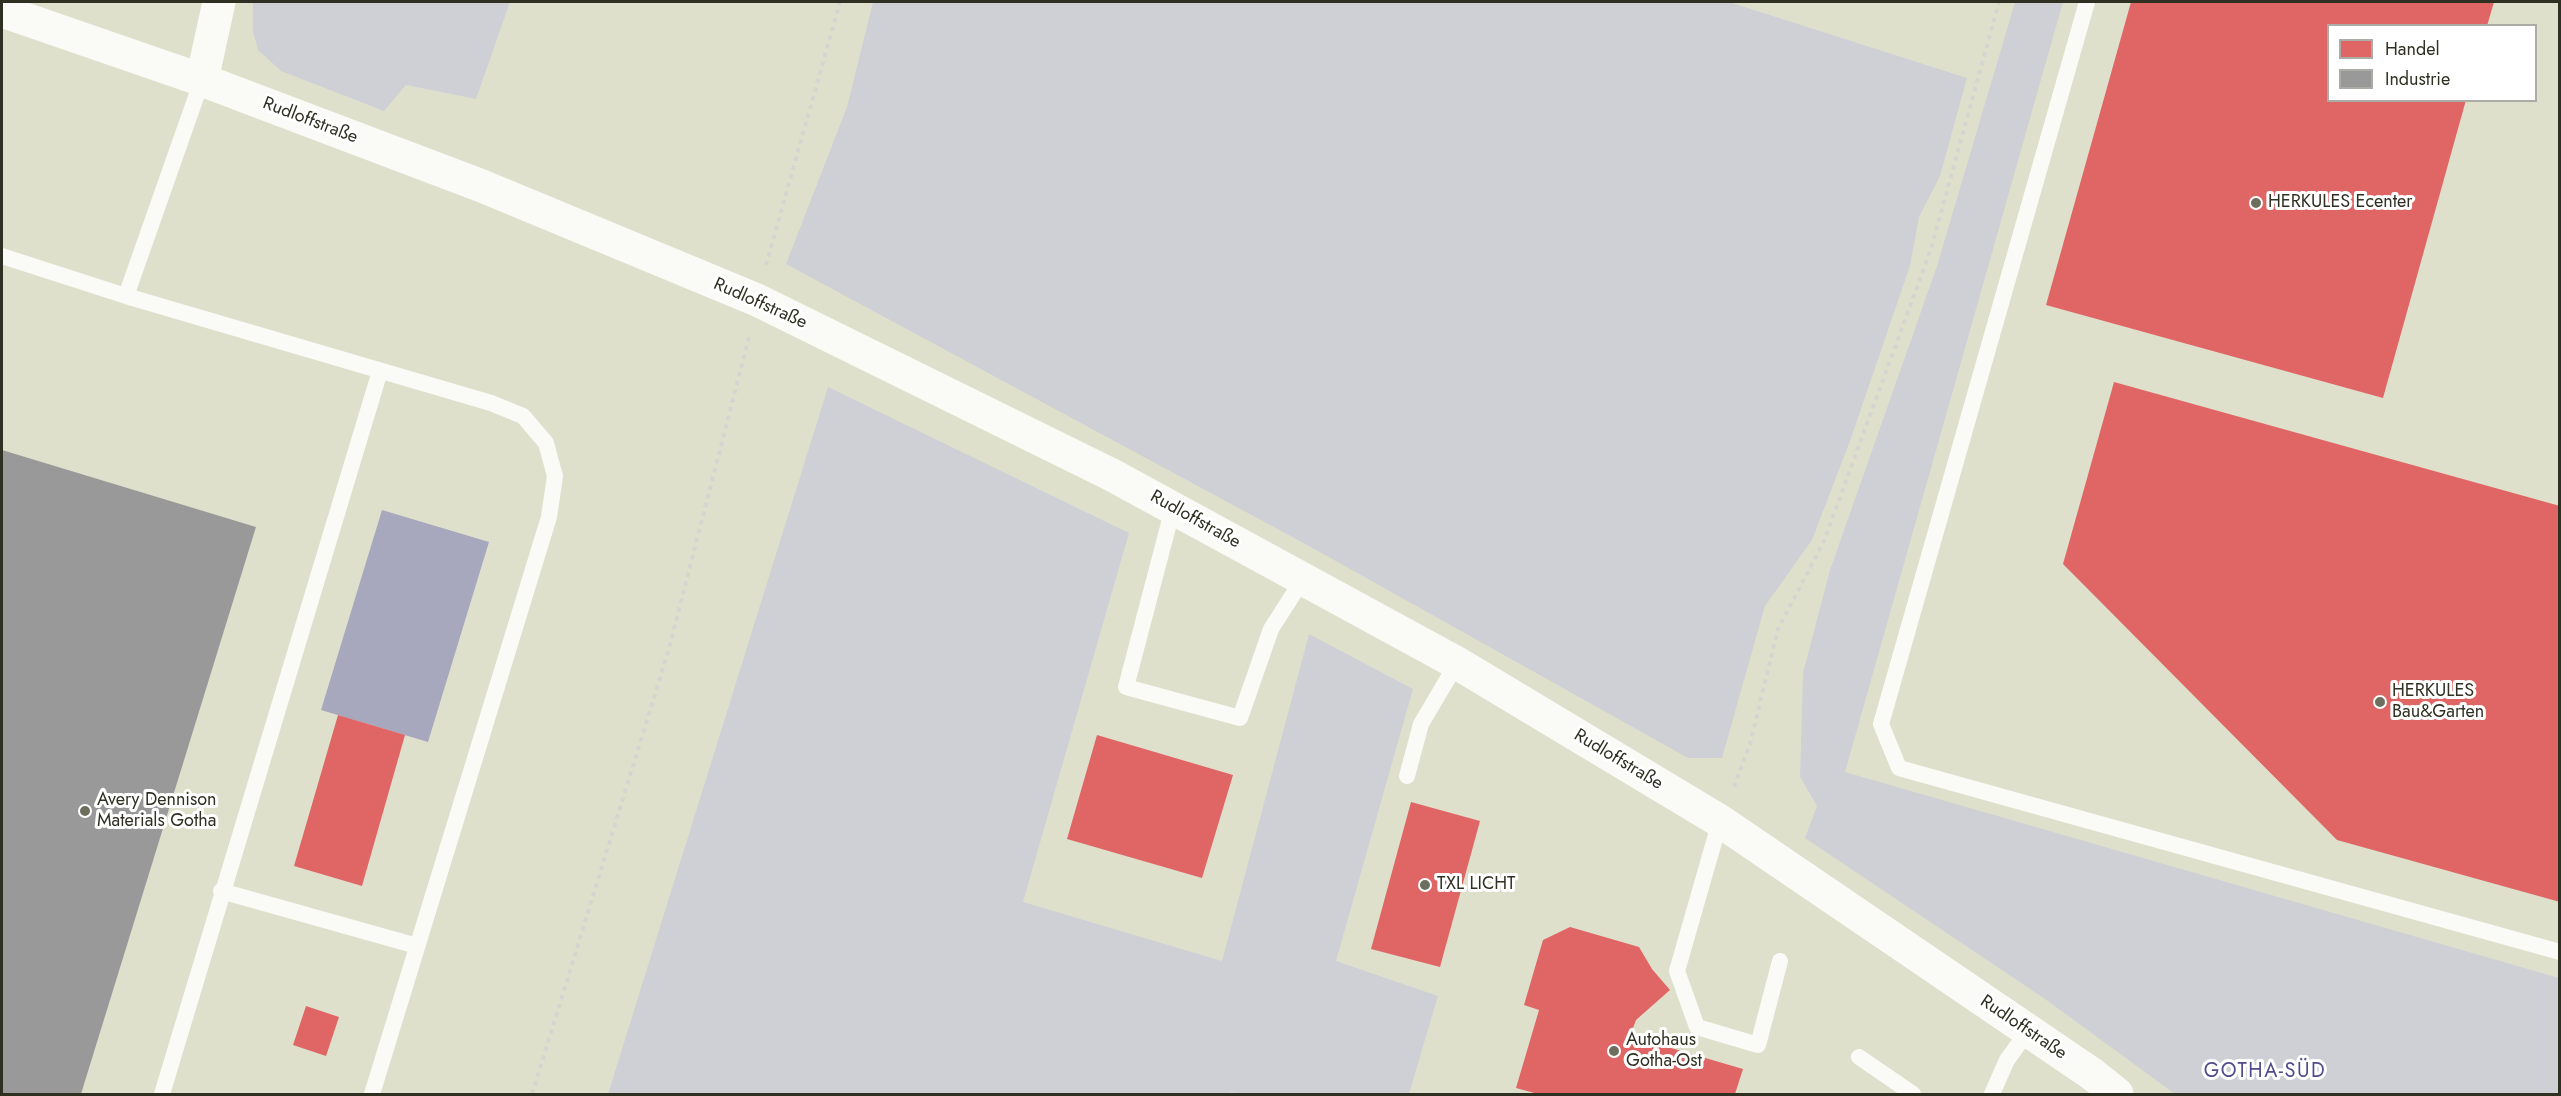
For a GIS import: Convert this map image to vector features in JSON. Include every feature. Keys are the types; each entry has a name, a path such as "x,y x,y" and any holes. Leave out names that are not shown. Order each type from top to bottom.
{"street":[{"path":"202,80 219,2"},
{"name":"Rudloffstraße","path":"2,11 202,80 482,186 757,300 1112,475 1457,663 1720,821 2028,1031 2117,1095"}],"lane":[{"path":"2087,2 1881,724 1899,768 2559,952"},
{"path":"126,296 202,80"},
{"path":"2,256 126,296 490,403 523,416 546,442 555,476 549,517 372,1095"},
{"path":"162,1095 221,891 380,371"},
{"path":"1173,508 1126,687 1240,718 1271,629 1303,579"},
{"path":"1407,776 1421,724 1457,663"},
{"path":"1720,821 1677,971 1697,1027 1758,1045 1780,961"},
{"path":"221,891 417,946"},
{"path":"1992,1095 2007,1060 2028,1031"},
{"path":"1859,1057 1913,1095"}],"path":[{"path":"757,300 840,2"},
{"path":"1720,821 1750,744 1778,628 1824,541 1931,249 1999,2"},
{"path":"532,1095 668,652 750,334"}],"shaded area":[{"path":"253,2 510,2 476,99 406,85 384,111 281,71 258,50 253,31"},
{"path":"873,2 1729,2 1967,78 1940,176 1919,217 1910,266 1850,441 1812,540 1765,606 1722,758 1688,758 1309,546 786,264 847,107"},
{"path":"2015,2 2063,2 1845,772 2559,978 2559,1094 2175,1094 2045,999 1805,838 1817,806 1800,777 1803,673 1830,570 1937,266"},
{"path":"828,387 1129,533 1023,902 1222,961 1309,634 1413,689 1336,961 1438,996 1409,1094 1240,1094 1231,1092 1230,1094 608,1094"}],"water":[{"path":"382,510 489,542 428,742 321,710"}],"building: Handel":[{"name":"HERKULES Ecenter","path":"2131,2 2494,2 2488,24 2327,24 2327,102 2465,102 2383,398 2046,305"},
{"name":"HERKULES Bau&Garten","path":"2114,382 2560,506 2560,902 2337,840 2063,564"},
{"path":"338,715 405,735 362,886 294,866"},
{"path":"1097,735 1233,775 1202,878 1067,839"},
{"name":"TXL LICHT","path":"1411,802 1480,821 1440,967 1371,949"},
{"path":"1570,927 1639,947 1652,969 1670,990 1636,1020 1630,1036 1743,1069 1735,1094 1538,1094 1516,1088 1539,1010 1524,1005 1543,940"},
{"path":"306,1006 339,1017 326,1056 293,1045"}],"building: Industrie":[{"name":"Avery Dennison Materials Gotha","path":"2,450 256,527 81,1094 2,1094"}],"place":[{"name":"HERKULES Ecenter","path":"2256,203"},
{"name":"HERKULES Bau&Garten","path":"2380,702"},
{"name":"Avery Dennison Materials Gotha","path":"85,811"},
{"name":"TXL LICHT","path":"1425,885"},
{"name":"Autohaus Gotha-Ost","path":"1614,1051"}],"district":[{"name":"GOTHA-SÜD","path":"2265,1072"}]}
